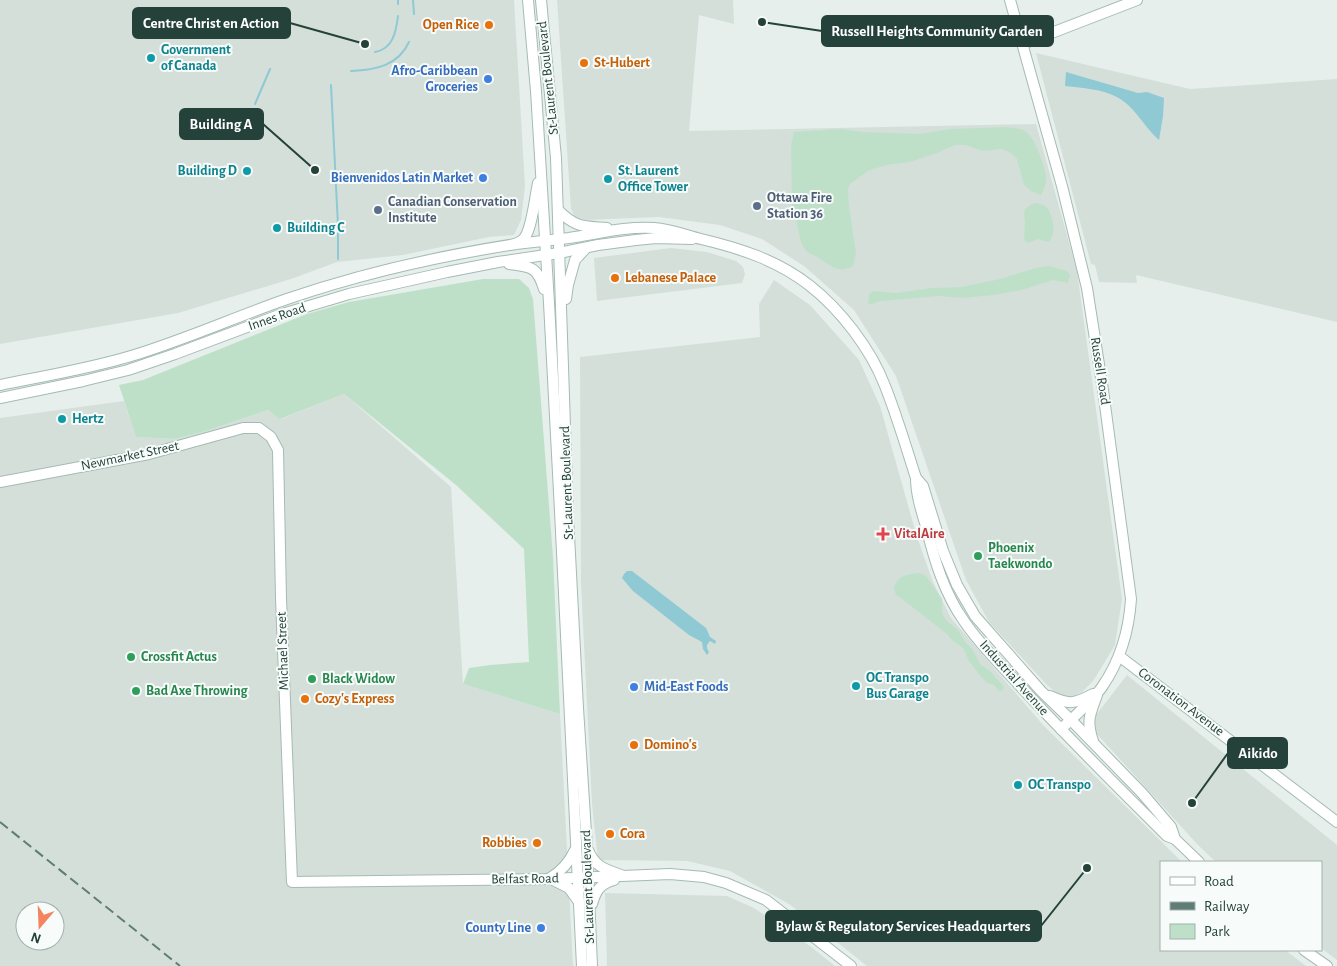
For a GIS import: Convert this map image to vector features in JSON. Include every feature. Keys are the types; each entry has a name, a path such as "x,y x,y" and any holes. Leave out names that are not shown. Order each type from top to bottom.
{"main road":[{"name":"St-Laurent Boulevard","path":"528,0 537,101 545,255 578,708 589,878 592,966"},
{"name":"St-Laurent Boulevard","path":"541,0 555,146 558,210 562,330 564,513"},
{"name":"Russell Road","path":"1010,0 1062,186 1087,288 1103,390 1131,599 1130,614 1119,656 1102,688 1061,729"},
{"path":"1023,44 1137,0"},
{"path":"515,245 524,239 528,232 540,167"},
{"path":"558,210 577,225 626,229"},
{"name":"Industrial Avenue","path":"558,239 626,229 651,227 667,229 732,247 773,263 804,281 828,302 856,335 884,384 916,478 916,489 932,548 948,592 963,620 982,644 1061,729 1167,836 1175,839 1198,861"},
{"name":"Industrial Avenue","path":"559,253 610,243 656,238 700,239"},
{"name":"Innes Road","path":"0,385 133,356 288,299 365,276 444,257 558,239"},
{"path":"562,330 571,273 575,260 586,248"},
{"name":"Innes Road","path":"0,398 128,370 279,315 336,297 447,272 559,253"},
{"path":"498,262 523,266 534,270 541,278 549,303"},
{"name":"Newmarket Street","path":"0,482 149,454 243,428 259,428"},
{"name":"Michael Street","path":"259,428 271,437 278,450 282,622 292,882"},
{"name":"Industrial Avenue","path":"916,478 923,486 943,551 957,586 975,616 1041,691 1142,794 1171,827 1175,839"},
{"name":"St-Laurent Boulevard","path":"568,579 577,878 582,966"},
{"name":"Coronation Avenue","path":"1119,656 1337,822"},
{"path":"1041,691 1061,701 1070,703 1082,700 1098,692"},
{"path":"1094,743 1089,724 1098,692"},
{"path":"549,879 566,866 576,847"},
{"path":"587,848 592,859 598,865 624,876"},
{"name":"Belfast Road","path":"292,882 549,879 670,874 704,877 726,883 766,900 851,966"},
{"path":"590,912 594,897 599,888 606,882 624,876"},
{"path":"549,879 567,886 579,902"},
{"path":"1305,951 1327,966"}],"shaded area":[{"path":"0,0 514,0 525,186 521,220 514,235 489,237 403,255 337,262 291,279 178,313 0,344"},
{"path":"557,0 733,0 734,24 699,15 689,131 1036,124 1077,271 1122,599 1115,645 1093,681 1082,692 1069,698 1058,694 1047,685 989,622 966,580 896,376 854,310 804,266 762,239 720,225 659,217 586,220 575,217 571,209"},
{"path":"1036,53 1190,89 1337,79 1337,322 1136,275 1137,283 1099,282 1095,265 1091,264"},
{"path":"671,248 707,252 736,261 743,267 745,274 742,283 597,301 594,258"},
{"path":"774,280 810,305 859,360 880,406 917,537 933,582 951,618 1044,726 1181,861 1160,861 1160,951 1286,951 1306,966 867,966 789,904 730,871 687,861 598,860 592,804 581,584 580,357 760,337 759,304"},
{"path":"344,394 451,487 463,684 560,714 573,966 0,966 0,418 124,401 136,437 175,439 206,431 268,410 281,419"},
{"path":"1127,675 1337,845 1337,960 1322,949 1322,861 1215,861 1198,845 1096,733 1093,719"},
{"path":"605,893 727,896 754,908 810,946 835,966 607,966"}],"green space":[{"path":"1006,127 1025,131 1036,145 1042,159 1046,177 1046,184 1041,195 1031,191 1024,185 1017,159 1011,153 1002,149 983,151 965,145 955,145 910,162 886,165 868,171 850,184 848,189 849,206 856,253 853,266 838,269 804,248 792,210 791,145 794,132 840,129 863,132 919,134 952,129"},
{"path":"1036,203 1044,205 1052,218 1053,235 1048,242 1037,239 1029,243 1025,241 1025,209"},
{"path":"1049,266 1067,271 1070,275 1068,283 1053,280 1022,290 993,295 963,298 939,296 881,301 868,304 869,295 872,291 896,293 932,288 961,287"},
{"path":"483,279 519,279 529,288 533,299 553,557 560,714 463,684 469,668 529,662 524,549 456,485 344,394 280,419 268,410 206,431 175,439 136,437 119,385 143,380 307,314 349,302"},
{"path":"920,573 926,576 942,599 942,613 944,617 958,630 965,642 973,650 980,664 991,672 1004,687 1002,691 999,691 994,685 987,683 969,661 963,648 896,595 895,584 900,578"}],"water":[{"path":"1066,72 1138,93 1147,92 1164,98 1159,140 1133,110 1118,98 1102,91 1065,86"},
{"path":"627,571 632,571 706,628 710,637 716,641 715,644 710,641 708,644 709,652 707,655 703,649 702,642 689,635 633,591 622,578"}],"waterway":[{"path":"413,0 414,14"},
{"path":"375,52 390,44 395,34 398,16"},
{"path":"351,71 377,68 385,65 399,57 409,42"},
{"path":"255,104 270,69"},
{"path":"331,85 338,259"}],"railway":[{"path":"0,822 180,966"}],"place":[{"name":"Russell Heights Community Garden","path":"762,22"},
{"name":"Open Rice","path":"489,25"},
{"name":"Centre Christ en Action","path":"365,44"},
{"name":"Government of Canada","path":"151,58"},
{"name":"St-Hubert","path":"584,63"},
{"name":"Afro-Caribbean Groceries","path":"488,79"},
{"name":"Building A","path":"315,170"},
{"name":"Building D","path":"247,171"},
{"name":"Bienvenidos Latin Market","path":"483,178"},
{"name":"St. Laurent Office Tower","path":"608,179"},
{"name":"Ottawa Fire Station 36","path":"757,206"},
{"name":"Canadian Conservation Institute","path":"378,210"},
{"name":"Building C","path":"277,228"},
{"name":"Lebanese Palace","path":"615,278"},
{"name":"Hertz","path":"62,419"},
{"name":"VitalAire","path":"883,534"},
{"name":"Phoenix Taekwondo","path":"978,556"},
{"name":"Crossfit Actus","path":"131,657"},
{"name":"Black Widow","path":"312,679"},
{"name":"OC Transpo Bus Garage","path":"856,686"},
{"name":"Mid-East Foods","path":"634,687"},
{"name":"Bad Axe Throwing","path":"136,691"},
{"name":"Cozy's Express","path":"305,699"},
{"name":"Domino's","path":"634,745"},
{"name":"OC Transpo","path":"1018,785"},
{"name":"Aikido","path":"1192,803"},
{"name":"Cora","path":"610,834"},
{"name":"Robbies","path":"537,843"},
{"name":"Bylaw & Regulatory Services Headquarters","path":"1087,868"},
{"name":"County Line","path":"541,928"}]}
